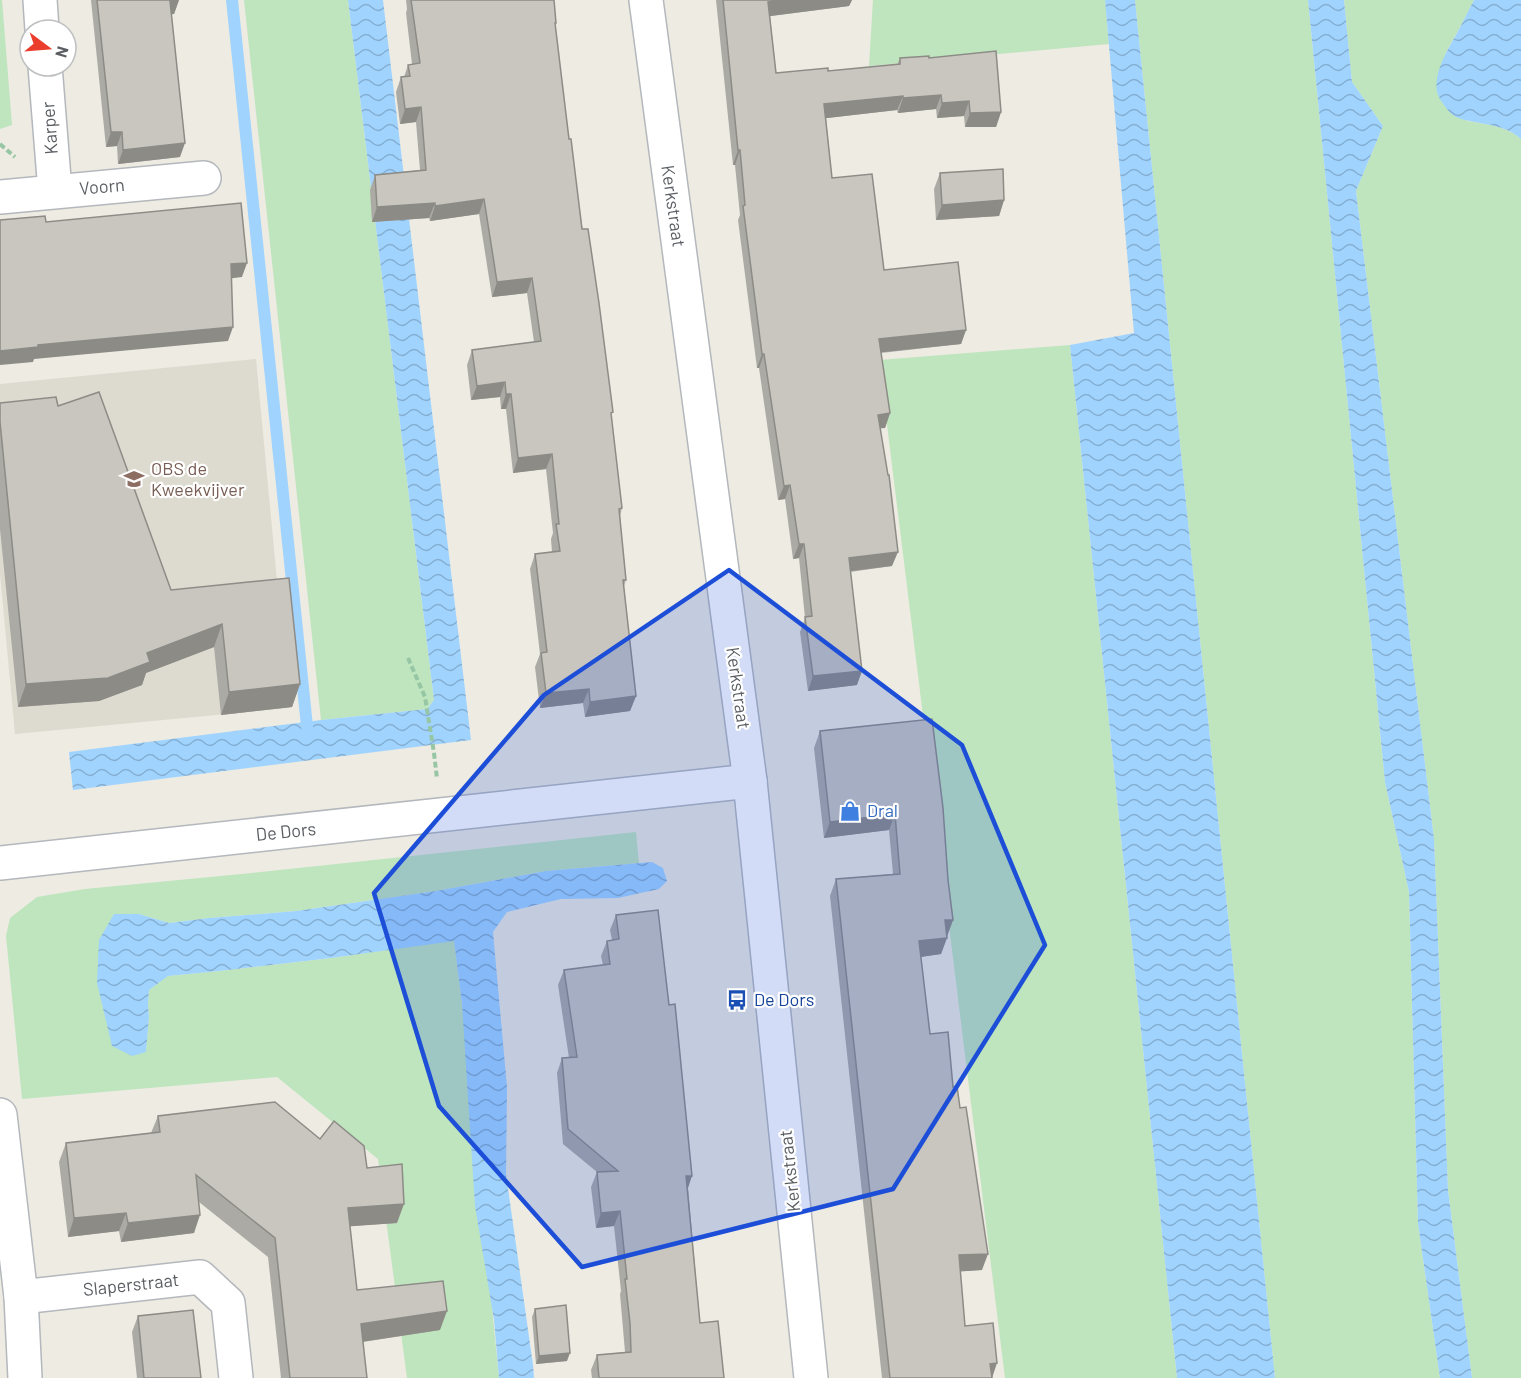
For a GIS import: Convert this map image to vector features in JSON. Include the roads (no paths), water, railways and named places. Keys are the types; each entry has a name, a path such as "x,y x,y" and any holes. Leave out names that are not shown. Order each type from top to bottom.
{"street":[{"path":"40,0 41,18"},
{"name":"Kerkstraat","path":"646,0 750,781 811,1378"},
{"name":"Karper","path":"46,78 55,191"},
{"name":"Voorn","path":"0,197 204,178"},
{"name":"De Dors","path":"0,862 750,781"},
{"path":"0,1115 21,1297 26,1378"},
{"name":"Slaperstraat","path":"21,1297 200,1277 228,1304 236,1378"}],"water":[{"path":"348,0 383,0 471,740 73,790 69,752 427,709 434,700"},
{"path":"1105,0 1135,0 1275,1378 1177,1378 1070,345 1134,333"},
{"path":"1308,0 1344,0 1352,82 1383,126 1356,191 1434,839 1448,1190 1472,1378 1440,1378 1418,1224 1409,892 1385,782"},
{"path":"1474,0 1521,0 1521,139 1503,129 1457,118 1449,112 1439,97 1437,81 1441,64"},
{"path":"652,862 663,868 667,881 659,889 618,898 561,899 507,912 493,932 507,1087 506,1174 534,1378 499,1378 494,1320 475,1206 462,1004 454,941 331,958 168,976 149,990 146,1052 132,1056 112,1046 97,983 99,940 114,914 139,914 169,923 296,911 436,891 546,871"}],"waterway":[{"path":"232,0 308,736"}],"place":[{"name":"OBS de Kweekvijver","path":"134,479"},
{"name":"Dral","path":"850,811"},
{"name":"De Dors","path":"737,1000"}]}
